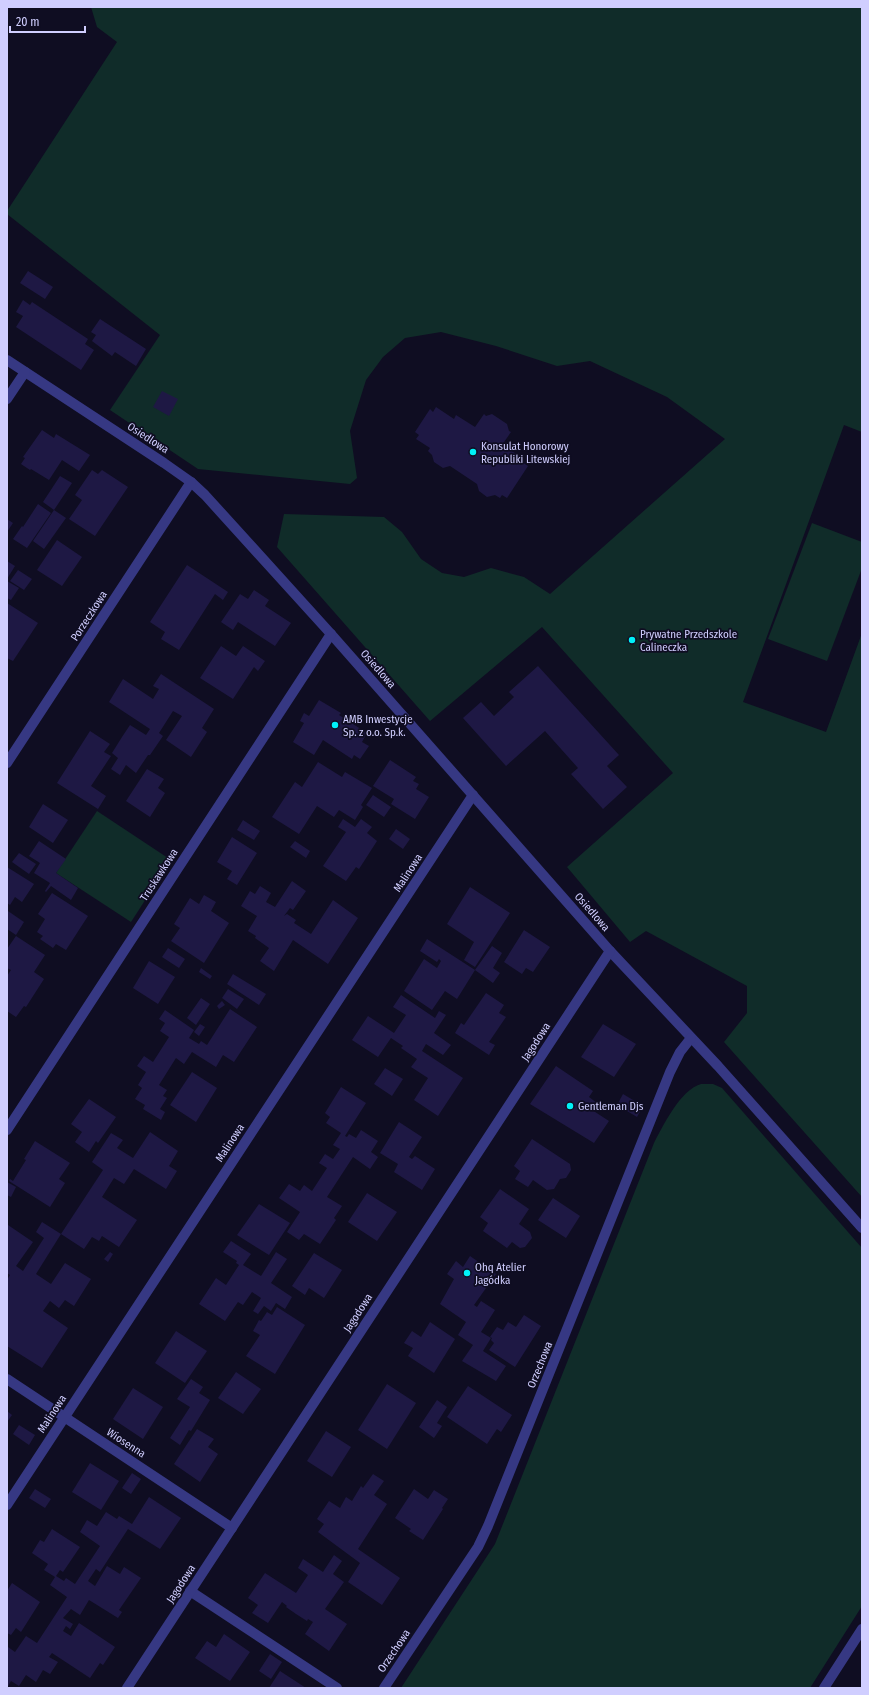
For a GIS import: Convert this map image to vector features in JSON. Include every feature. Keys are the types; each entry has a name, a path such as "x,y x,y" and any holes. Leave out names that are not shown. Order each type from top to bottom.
{"street":[{"name":"Osiedlowa","path":"7,360 158,458 191,482 214,504 331,634 610,951 691,1038 862,1228"},
{"path":"7,399 25,372"},
{"name":"Porzeczkowa","path":"7,763 191,482"},
{"name":"Truskawkowa","path":"7,1130 331,634"},
{"name":"Malinowa","path":"7,1505 473,795"},
{"name":"Jagodowa","path":"127,1688 610,951"},
{"name":"Orzechowa","path":"384,1688 478,1547 488,1526 670,1072 680,1052 691,1038"},
{"name":"Wiosenna","path":"7,1379 232,1528"},
{"path":"190,1591 337,1688"},
{"path":"824,1688 862,1629"}],"green space":[{"path":"91,7 862,7 862,432 844,425 743,702 826,732 862,633 862,1197 724,1042 747,1013 747,986 646,931 630,942 567,867 673,773 542,627 430,721 277,547 284,514 384,517 402,532 421,559 442,573 464,577 491,568 524,577 550,594 725,439 667,397 590,361 557,366 496,346 441,332 405,338 383,357 366,380 350,431 357,478 350,484 198,469 110,410 160,335 7,214 7,211 117,42 97,27"},
{"path":"812,523 862,542 862,568 827,661 768,639"},
{"path":"97,811 171,860 131,922 56,873"},
{"path":"701,1084 713,1084 722,1088 862,1248 862,1606 810,1688 401,1688 495,1544 654,1143 662,1127 673,1109 686,1093"}],"building":[{"path":"28,271 53,287 45,299 20,283"},
{"path":"23,300 30,305 32,302 88,339 85,344 94,350 81,370 16,327 23,316 16,312"},
{"path":"100,319 146,349 136,366 115,352 112,356 92,341 96,335 91,332"},
{"path":"162,391 178,399 169,416 153,407"},
{"path":"436,407 454,419 456,415 475,427 484,414 486,416 492,414 507,424 509,431 511,432 502,445 521,457 519,460 528,466 507,498 502,495 500,498 495,495 487,497 479,491 477,484 450,466 443,468 434,462 432,455 428,451 430,448 416,439 419,435 415,432 430,409 433,412"},
{"path":"42,430 54,438 56,434 90,455 79,471 62,460 49,480 21,464 25,458 23,457"},
{"path":"92,470 98,474 102,470 128,487 95,536 69,519 82,500 75,495"},
{"path":"60,476 72,483 54,510 43,502"},
{"path":"38,504 51,513 27,548 13,539"},
{"path":"54,510 66,518 44,549 33,541"},
{"path":"7,519 13,523 7,532"},
{"path":"57,540 82,557 62,586 37,570"},
{"path":"7,561 15,566 7,579"},
{"path":"187,565 228,592 223,600 215,594 179,650 161,639 165,632 150,622"},
{"path":"18,570 32,579 24,590 10,581"},
{"path":"7,581 19,588 11,600 7,598"},
{"path":"254,590 269,600 265,606 291,623 275,646 238,622 233,630 221,622 240,594 248,599"},
{"path":"7,603 38,623 13,661 7,658"},
{"path":"221,646 236,656 243,646 265,661 258,671 254,667 233,699 200,678"},
{"path":"538,666 619,755 607,766 627,787 603,809 571,774 578,768 545,731 506,766 463,718 481,702 494,716 514,697 509,692"},
{"path":"161,674 214,709 202,728 207,732 191,757 166,740 182,716 173,711 159,733 163,736 136,773 126,765 120,775 111,769 118,758 112,753 122,737 130,725 146,735 150,729 109,702 123,679 153,699 159,689 153,686"},
{"path":"319,700 341,713 339,715 367,733 362,742 369,746 360,759 354,755 352,759 323,740 314,755 293,742 304,723 300,721 304,713 309,716"},
{"path":"90,731 110,744 104,752 111,756 91,786 106,796 98,809 57,783"},
{"path":"390,760 416,777 413,781 419,784 416,789 429,797 415,819 391,804 394,799 373,786"},
{"path":"318,762 342,777 345,772 372,788 361,805 363,807 355,820 339,810 334,817 317,806 299,834 272,817 295,782 302,787"},
{"path":"147,769 164,779 158,788 165,793 150,817 126,801"},
{"path":"373,795 391,807 384,817 366,805"},
{"path":"43,804 68,820 53,843 29,827"},
{"path":"343,819 355,827 361,819 372,827 367,833 377,841 359,869 356,867 346,881 323,866 346,832 338,827"},
{"path":"243,820 260,831 254,840 237,830"},
{"path":"396,829 410,839 403,849 389,839"},
{"path":"232,837 257,853 237,885 227,879 232,871 217,862"},
{"path":"39,841 66,859 56,873 78,888 71,900 51,886 46,892 45,891 50,883 34,873 40,863 29,856"},
{"path":"295,841 310,851 306,858 290,847"},
{"path":"19,853 36,864 29,874 12,862"},
{"path":"7,867 34,884 22,902 15,897 10,905 7,903"},
{"path":"292,881 306,891 293,910 290,908 284,916 287,914 296,920 294,923 311,934 333,900 358,918 328,964 293,940 274,971 260,961 269,948 248,931 257,916 241,906 250,891 255,894 260,886 271,893 266,902 275,907"},
{"path":"470,887 510,913 475,967 464,960 474,942 447,924"},
{"path":"52,893 88,916 66,950 56,944 53,948 40,939 43,936 37,932 45,919 38,914"},
{"path":"204,895 216,902 211,911 229,923 204,963 171,941 180,928 174,924 190,898 199,904"},
{"path":"8,911 24,922 16,935 7,929"},
{"path":"524,930 550,947 533,972 526,968 522,974 504,962"},
{"path":"16,936 45,955 34,972 44,979 26,1007 24,1006 16,1017 7,1011 7,976 11,970 7,968 7,949"},
{"path":"427,939 475,970 457,999 445,991 432,1010 404,991 424,959 437,968 441,961 439,959 437,962 420,951"},
{"path":"492,946 502,953 493,968 500,973 493,983 475,970"},
{"path":"168,948 185,959 179,968 162,957"},
{"path":"149,961 175,977 158,1004 133,988"},
{"path":"201,968 212,976 210,979 199,972"},
{"path":"233,974 266,994 259,1005 227,984"},
{"path":"228,989 244,999 237,1009 222,998"},
{"path":"486,993 504,1005 499,1013 506,1017 489,1042 495,1045 489,1055 455,1033 461,1023 464,1025"},
{"path":"401,995 435,1018 439,1011 446,1015 434,1033 451,1045 443,1055 426,1044 422,1051 463,1078 438,1116 414,1100 428,1078 411,1067 417,1059 401,1048 403,1046 391,1038 378,1057 352,1040 368,1016 394,1033 406,1015 393,1007"},
{"path":"201,998 210,1004 196,1025 187,1018"},
{"path":"222,1001 225,1005 219,1009 217,1006"},
{"path":"230,1009 257,1027 234,1062 223,1055 216,1067 192,1052 184,1064 176,1058 159,1085 167,1090 163,1096 167,1098 160,1109 165,1112 161,1120 143,1109 145,1105 135,1099 142,1088 138,1085 146,1072 137,1066 144,1056 153,1062 169,1037 160,1031 165,1023 159,1019 165,1010 194,1030 189,1038 199,1044 201,1041 207,1045"},
{"path":"200,1024 205,1027 199,1036 194,1032"},
{"path":"603,1024 636,1044 614,1077 581,1057"},
{"path":"556,1066 593,1091 589,1097 597,1103 592,1110 609,1121 594,1143 530,1104"},
{"path":"385,1068 403,1079 392,1096 374,1084"},
{"path":"192,1072 217,1088 196,1122 170,1105"},
{"path":"341,1087 366,1103 345,1136 347,1137 349,1134 356,1138 361,1130 378,1141 371,1152 378,1157 370,1169 353,1157 327,1197 342,1206 334,1218 336,1220 320,1244 304,1234 299,1240 287,1232 300,1212 279,1198 289,1184 300,1191 304,1185 312,1191 327,1168 319,1163 325,1154 333,1159 340,1149 333,1145 341,1133 326,1123 330,1117 325,1113"},
{"path":"623,1094 643,1106 637,1117 617,1105"},
{"path":"89,1099 116,1117 98,1143 96,1141 89,1152 75,1142 82,1132 71,1124"},
{"path":"399,1122 422,1137 409,1157 412,1159 415,1156 435,1169 422,1190 394,1172 398,1164 380,1153"},
{"path":"150,1132 178,1151 169,1166 177,1171 166,1189 134,1169 124,1184 114,1178 102,1197 137,1220 119,1247 102,1236 99,1241 92,1237 84,1249 61,1234 103,1170 92,1162 111,1133 123,1140 117,1148 133,1158"},
{"path":"532,1139 570,1164 571,1170 566,1178 560,1179 554,1189 547,1190 533,1180 528,1187 515,1179 520,1171 514,1166"},
{"path":"35,1141 70,1163 59,1179 65,1183 50,1207 9,1181 10,1179 13,1181 26,1160 24,1159"},
{"path":"7,1182 16,1187 11,1197 7,1195"},
{"path":"500,1189 529,1209 519,1224 530,1232 532,1238 525,1247 520,1248 512,1242 507,1248 483,1231 488,1223 480,1217"},
{"path":"367,1193 397,1212 377,1241 348,1222"},
{"path":"553,1198 580,1216 566,1238 538,1220"},
{"path":"259,1204 290,1223 269,1255 237,1235"},
{"path":"42,1222 61,1234 36,1274 51,1284 65,1263 91,1279 74,1306 65,1300 59,1308 50,1301 43,1311 68,1328 42,1368 7,1346 7,1280 10,1275 7,1273 7,1227 8,1225 33,1242 16,1266 23,1271 44,1238 36,1232"},
{"path":"231,1241 251,1254 243,1265 261,1276 276,1252 287,1259 271,1283 292,1297 285,1309 276,1303 271,1311 264,1306 258,1314 253,1311 261,1298 252,1292 243,1305 238,1302 225,1321 199,1304 216,1278 226,1285 239,1265 236,1263 237,1261 223,1252"},
{"path":"110,1252 113,1254 108,1262 104,1259"},
{"path":"314,1253 342,1270 324,1298 309,1288 305,1295 292,1286"},
{"path":"470,1256 496,1274 474,1305 477,1307 481,1301 495,1310 481,1332 491,1338 483,1351 506,1366 496,1381 462,1361 473,1345 458,1335 466,1322 440,1304 454,1279 447,1274 456,1261 463,1267"},
{"path":"277,1307 305,1325 275,1374 246,1356 260,1335 253,1331 259,1320 261,1321 267,1312 272,1315"},
{"path":"524,1315 541,1326 515,1367 489,1350 494,1343 490,1337 497,1327 503,1330 508,1322 516,1327"},
{"path":"430,1322 455,1339 434,1373 408,1356 413,1348 404,1343 412,1331 421,1337"},
{"path":"176,1331 207,1351 185,1383 155,1363"},
{"path":"236,1372 261,1389 243,1414 218,1398"},
{"path":"191,1379 203,1387 199,1393 210,1400 191,1431 189,1430 180,1445 170,1438 190,1407 177,1399"},
{"path":"387,1384 416,1403 387,1449 358,1430"},
{"path":"468,1386 512,1415 501,1432 497,1429 487,1444 447,1417"},
{"path":"133,1388 163,1407 143,1439 113,1419"},
{"path":"437,1400 447,1407 437,1423 442,1426 434,1438 419,1427"},
{"path":"7,1411 12,1415 7,1422"},
{"path":"19,1425 35,1435 29,1445 13,1434"},
{"path":"197,1429 214,1439 208,1447 218,1454 200,1482 174,1464"},
{"path":"326,1431 351,1447 332,1477 307,1461"},
{"path":"90,1463 119,1481 101,1510 72,1492"},
{"path":"132,1473 141,1479 131,1494 122,1488"},
{"path":"373,1474 384,1481 374,1495 387,1504 358,1549 400,1578 382,1605 348,1582 360,1563 318,1532 324,1524 317,1519 329,1501 340,1508 346,1497 352,1501 361,1486 363,1488"},
{"path":"35,1489 51,1499 45,1508 29,1498"},
{"path":"414,1489 428,1499 434,1490 448,1499 423,1540 409,1531 411,1529 395,1518"},
{"path":"149,1497 181,1518 160,1549 128,1529 100,1572 96,1569 88,1581 95,1586 107,1566 120,1574 124,1567 141,1578 119,1610 122,1612 118,1618 89,1600 80,1615 71,1609 63,1618 73,1624 70,1629 66,1626 63,1631 71,1636 79,1623 115,1647 103,1665 100,1663 90,1678 52,1653 49,1657 58,1662 50,1674 43,1670 36,1682 26,1675 19,1686 11,1681 7,1688 7,1648 8,1647 15,1652 26,1636 37,1643 67,1597 50,1585 55,1577 44,1570 48,1564 32,1553 40,1540 44,1542 52,1529 80,1547 63,1572 60,1570 56,1576 64,1581 66,1578 75,1584 100,1546 80,1532 87,1520 97,1526 106,1512 117,1519 119,1516 132,1524"},
{"path":"334,1555 342,1561 333,1574 344,1582 325,1609 347,1624 329,1651 305,1634 313,1622 308,1619 307,1621 296,1614 282,1602 268,1623 252,1613 258,1605 248,1598 265,1573 296,1593 308,1575 298,1568 303,1559 323,1572"},
{"path":"12,1583 40,1602 21,1632 16,1628 11,1635 7,1633 7,1591"},
{"path":"224,1634 250,1652 230,1681 195,1658 207,1641 216,1647"},
{"path":"270,1654 282,1662 271,1679 259,1671"},
{"path":"280,1671 306,1688 269,1688"}],"place":[{"name":"Konsulat Honorowy Republiki Litewskiej","path":"473,452"},
{"name":"Prywatne Przedszkole Calineczka","path":"632,640"},
{"name":"AMB Inwestycje Sp. z o.o. Sp.k.","path":"335,725"},
{"name":"Gentleman Djs","path":"570,1106"},
{"name":"Ohq Atelier Jagódka","path":"467,1273"}]}
